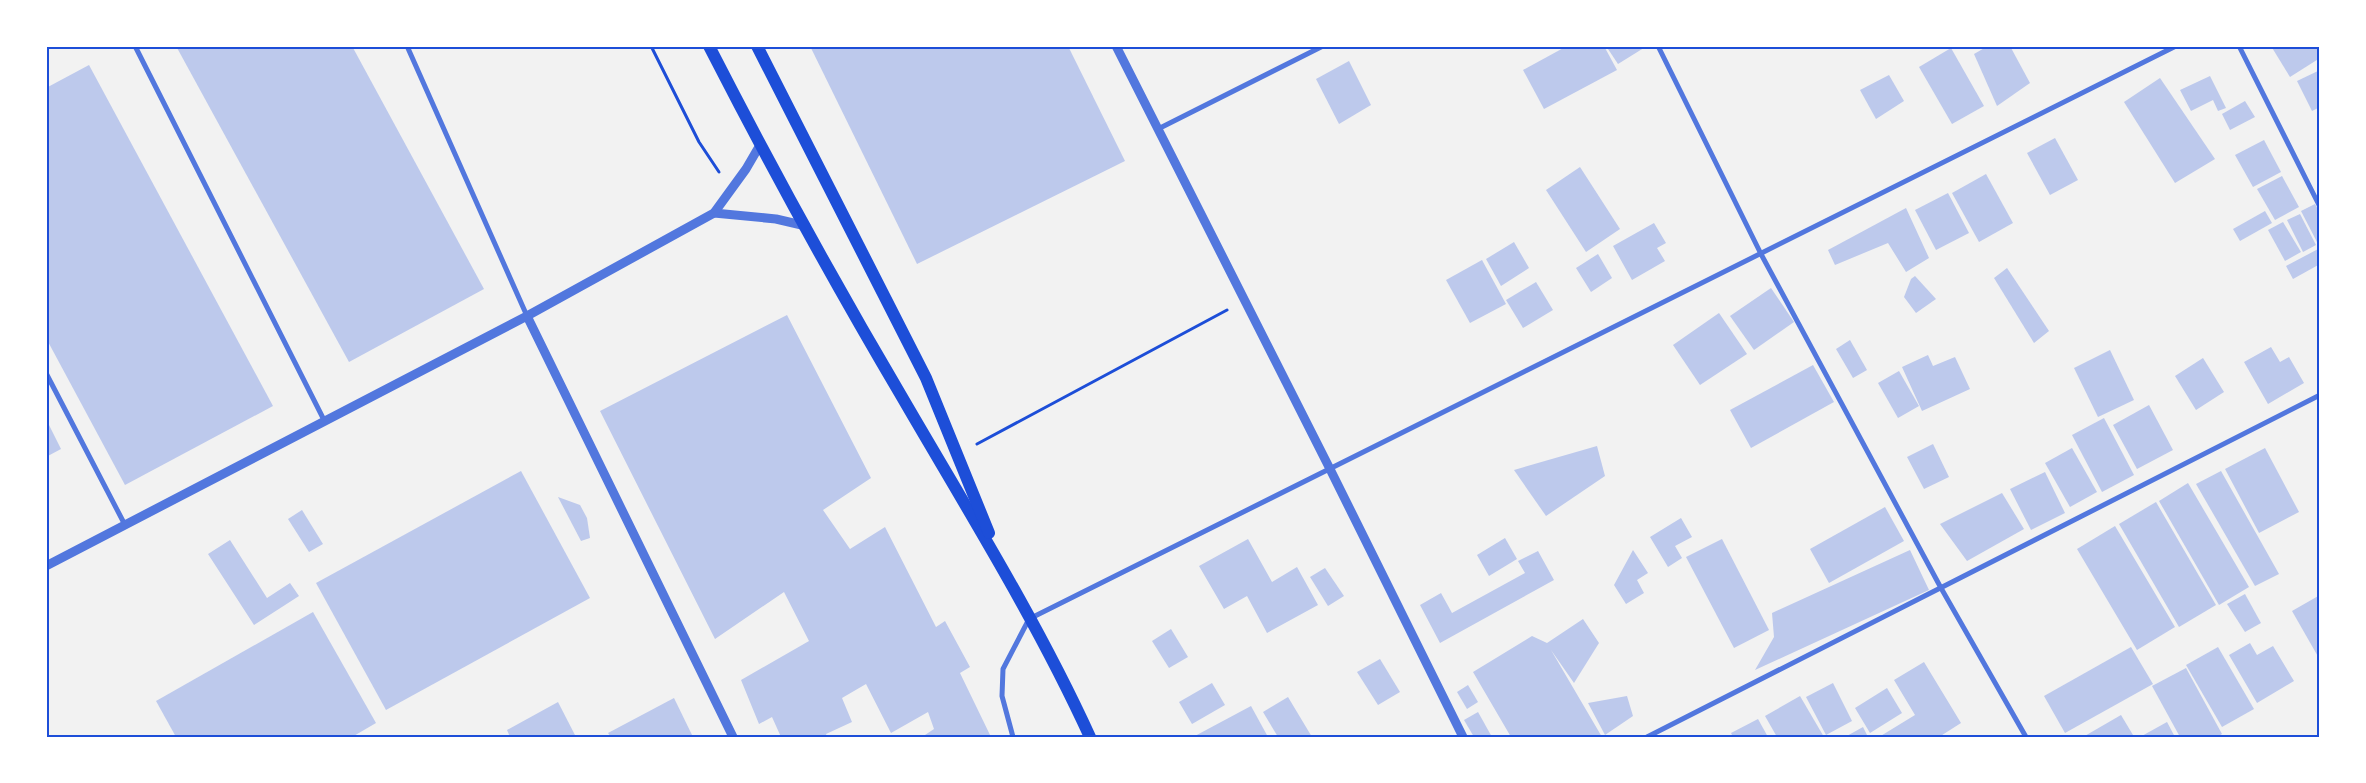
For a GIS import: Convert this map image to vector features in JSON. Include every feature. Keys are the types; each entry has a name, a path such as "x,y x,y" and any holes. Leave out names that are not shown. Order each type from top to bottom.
{"main road":[{"path":"710,46 760,145 1065,682 1090,737"},
{"path":"758,46 926,378 1003,570"}],"street":[{"path":"135,46 325,422"},
{"path":"407,46 527,316 734,737"},
{"path":"1116,46 1330,468 1463,737"},
{"path":"1158,129 1323,46"},
{"path":"1658,46 1760,254 1941,588 2026,737"},
{"path":"1013,737 1002,696 1003,669 1029,619 2176,46"},
{"path":"2239,46 2320,207"},
{"path":"46,566 527,316 714,213 731,192 760,145"},
{"path":"714,213 745,214 806,226"},
{"path":"46,373 126,525"},
{"path":"1647,737 2320,395"}],"path":[{"path":"651,46 699,142 731,192"},
{"path":"958,454 1245,300"}],"building":[{"path":"176,46 352,46 484,289 349,362"},
{"path":"810,46 1068,46 1125,161 917,264"},
{"path":"1567,46 1604,46 1617,70 1544,109 1523,70"},
{"path":"1606,46 1647,46 1618,64"},
{"path":"1988,46 2010,46 2030,83 1997,106 1974,54"},
{"path":"2271,46 2319,46 2320,58 2290,77"},
{"path":"1951,48 1984,106 1952,124 1919,67"},
{"path":"1349,61 1371,105 1339,124 1316,79"},
{"path":"89,65 273,406 125,485 46,338 46,88"},
{"path":"2320,70 2320,107 2312,111 2297,81"},
{"path":"1889,75 1904,101 1876,119 1860,90"},
{"path":"2210,76 2226,108 2218,111 2213,100 2191,111 2180,90"},
{"path":"2160,78 2215,159 2175,183 2124,102"},
{"path":"2245,101 2255,117 2230,130 2222,114"},
{"path":"2055,138 2078,180 2050,195 2027,153"},
{"path":"2264,140 2281,172 2253,187 2235,155"},
{"path":"1580,167 1620,229 1586,252 1546,190"},
{"path":"1986,174 2013,223 1979,242 1952,193"},
{"path":"2282,176 2299,207 2275,220 2257,189"},
{"path":"1948,193 1969,233 1936,250 1915,210"},
{"path":"2315,204 2320,213 2318,244 2301,211"},
{"path":"1906,208 1929,258 1906,272 1888,243 1835,265 1828,250"},
{"path":"2265,211 2272,223 2240,241 2233,229"},
{"path":"2300,214 2316,245 2303,252 2287,220"},
{"path":"2283,222 2301,252 2285,261 2268,230"},
{"path":"1654,223 1666,243 1657,248 1665,261 1632,280 1613,246"},
{"path":"1514,242 1529,268 1501,286 1486,259"},
{"path":"2320,248 2320,264 2293,279 2286,266"},
{"path":"1598,254 1612,278 1591,292 1576,268"},
{"path":"1482,260 1506,304 1470,323 1446,280"},
{"path":"2007,268 2049,331 2034,343 1994,278"},
{"path":"1915,276 1936,299 1916,313 1904,297 1911,279"},
{"path":"1536,282 1553,310 1523,328 1506,300"},
{"path":"1771,288 1794,322 1754,350 1730,316"},
{"path":"1719,313 1747,354 1700,385 1673,345"},
{"path":"787,315 871,478 823,510 850,549 885,527 936,627 945,621 970,667 960,673 991,737 922,737 934,729 928,712 891,733 866,684 842,698 852,722 826,734 827,737 781,737 772,717 759,724 741,680 809,641 784,592 715,639 600,411"},
{"path":"1850,340 1867,370 1853,378 1836,349"},
{"path":"2271,347 2280,362 2289,357 2304,383 2268,404 2244,362"},
{"path":"2110,350 2134,400 2098,417 2074,368"},
{"path":"1928,355 1933,366 1955,357 1970,389 1922,411 1902,367"},
{"path":"2203,358 2224,392 2196,410 2175,376"},
{"path":"1813,365 1834,402 1751,448 1730,410"},
{"path":"1899,371 1919,406 1898,418 1878,383"},
{"path":"2149,405 2173,450 2137,469 2113,425"},
{"path":"2104,418 2134,475 2102,492 2072,435"},
{"path":"46,419 61,449 46,457"},
{"path":"1933,444 1949,477 1924,489 1907,457"},
{"path":"1597,446 1605,476 1546,516 1514,470"},
{"path":"2072,448 2097,492 2070,507 2045,463"},
{"path":"2265,448 2299,512 2259,533 2225,469"},
{"path":"521,471 590,598 386,710 316,583"},
{"path":"2221,471 2279,574 2255,586 2196,484"},
{"path":"2045,472 2065,513 2031,530 2010,489"},
{"path":"2188,483 2249,587 2219,605 2159,501"},
{"path":"2002,493 2024,529 1967,561 1940,524"},
{"path":"558,497 580,505 587,518 590,538 581,541"},
{"path":"2156,502 2216,605 2179,627 2119,524"},
{"path":"1885,507 1904,541 1829,583 1810,549"},
{"path":"302,510 323,544 309,552 288,519"},
{"path":"1681,518 1692,537 1675,546 1682,558 1668,567 1650,537"},
{"path":"2115,526 2175,627 2137,650 2077,549"},
{"path":"1505,538 1517,559 1489,576 1477,555"},
{"path":"1248,539 1272,582 1297,567 1318,605 1267,633 1247,596 1224,609 1199,566"},
{"path":"1722,539 1769,630 1734,648 1686,557"},
{"path":"230,540 267,598 290,583 299,596 254,625 208,554"},
{"path":"1633,550 1648,573 1637,580 1644,593 1626,604 1614,585"},
{"path":"1910,550 1929,590 1755,670 1774,637 1772,613"},
{"path":"1538,551 1554,580 1440,643 1420,605 1441,593 1452,613 1525,573 1518,561"},
{"path":"1325,568 1344,596 1328,606 1310,577"},
{"path":"2245,594 2261,623 2245,632 2227,604"},
{"path":"2320,595 2320,660 2292,611"},
{"path":"313,612 376,723 352,737 176,737 156,701"},
{"path":"1583,619 1599,643 1574,683 1551,650 1602,737 1511,737 1473,672 1532,636 1547,643"},
{"path":"1171,629 1188,657 1169,668 1152,641"},
{"path":"2250,643 2257,655 2273,646 2294,681 2257,703 2229,655"},
{"path":"2131,647 2153,684 2065,733 2044,696"},
{"path":"2218,647 2254,709 2222,727 2186,665"},
{"path":"1380,659 1400,692 1378,705 1357,672"},
{"path":"1924,662 1961,723 1939,737 1879,737 1915,715 1894,680"},
{"path":"2186,668 2222,734 2217,737 2180,737 2152,686"},
{"path":"1212,683 1225,705 1192,724 1179,702"},
{"path":"1833,683 1852,721 1826,735 1806,697"},
{"path":"1468,685 1478,702 1467,709 1457,692"},
{"path":"1887,688 1902,713 1870,733 1855,708"},
{"path":"1627,696 1633,716 1605,735 1588,703"},
{"path":"1800,696 1824,737 1777,737 1765,716"},
{"path":"1288,697 1312,737 1278,737 1263,712"},
{"path":"674,698 693,737 611,737 608,733"},
{"path":"558,702 576,737 510,737 507,730"},
{"path":"1251,706 1268,737 1193,737"},
{"path":"1478,712 1492,737 1474,737 1464,720"},
{"path":"2121,715 2133,735 2129,737 2083,737"},
{"path":"1758,719 1768,737 1733,737 1731,733"},
{"path":"2167,722 2175,737 2140,737"},
{"path":"1863,727 1868,737 1845,737"}]}
